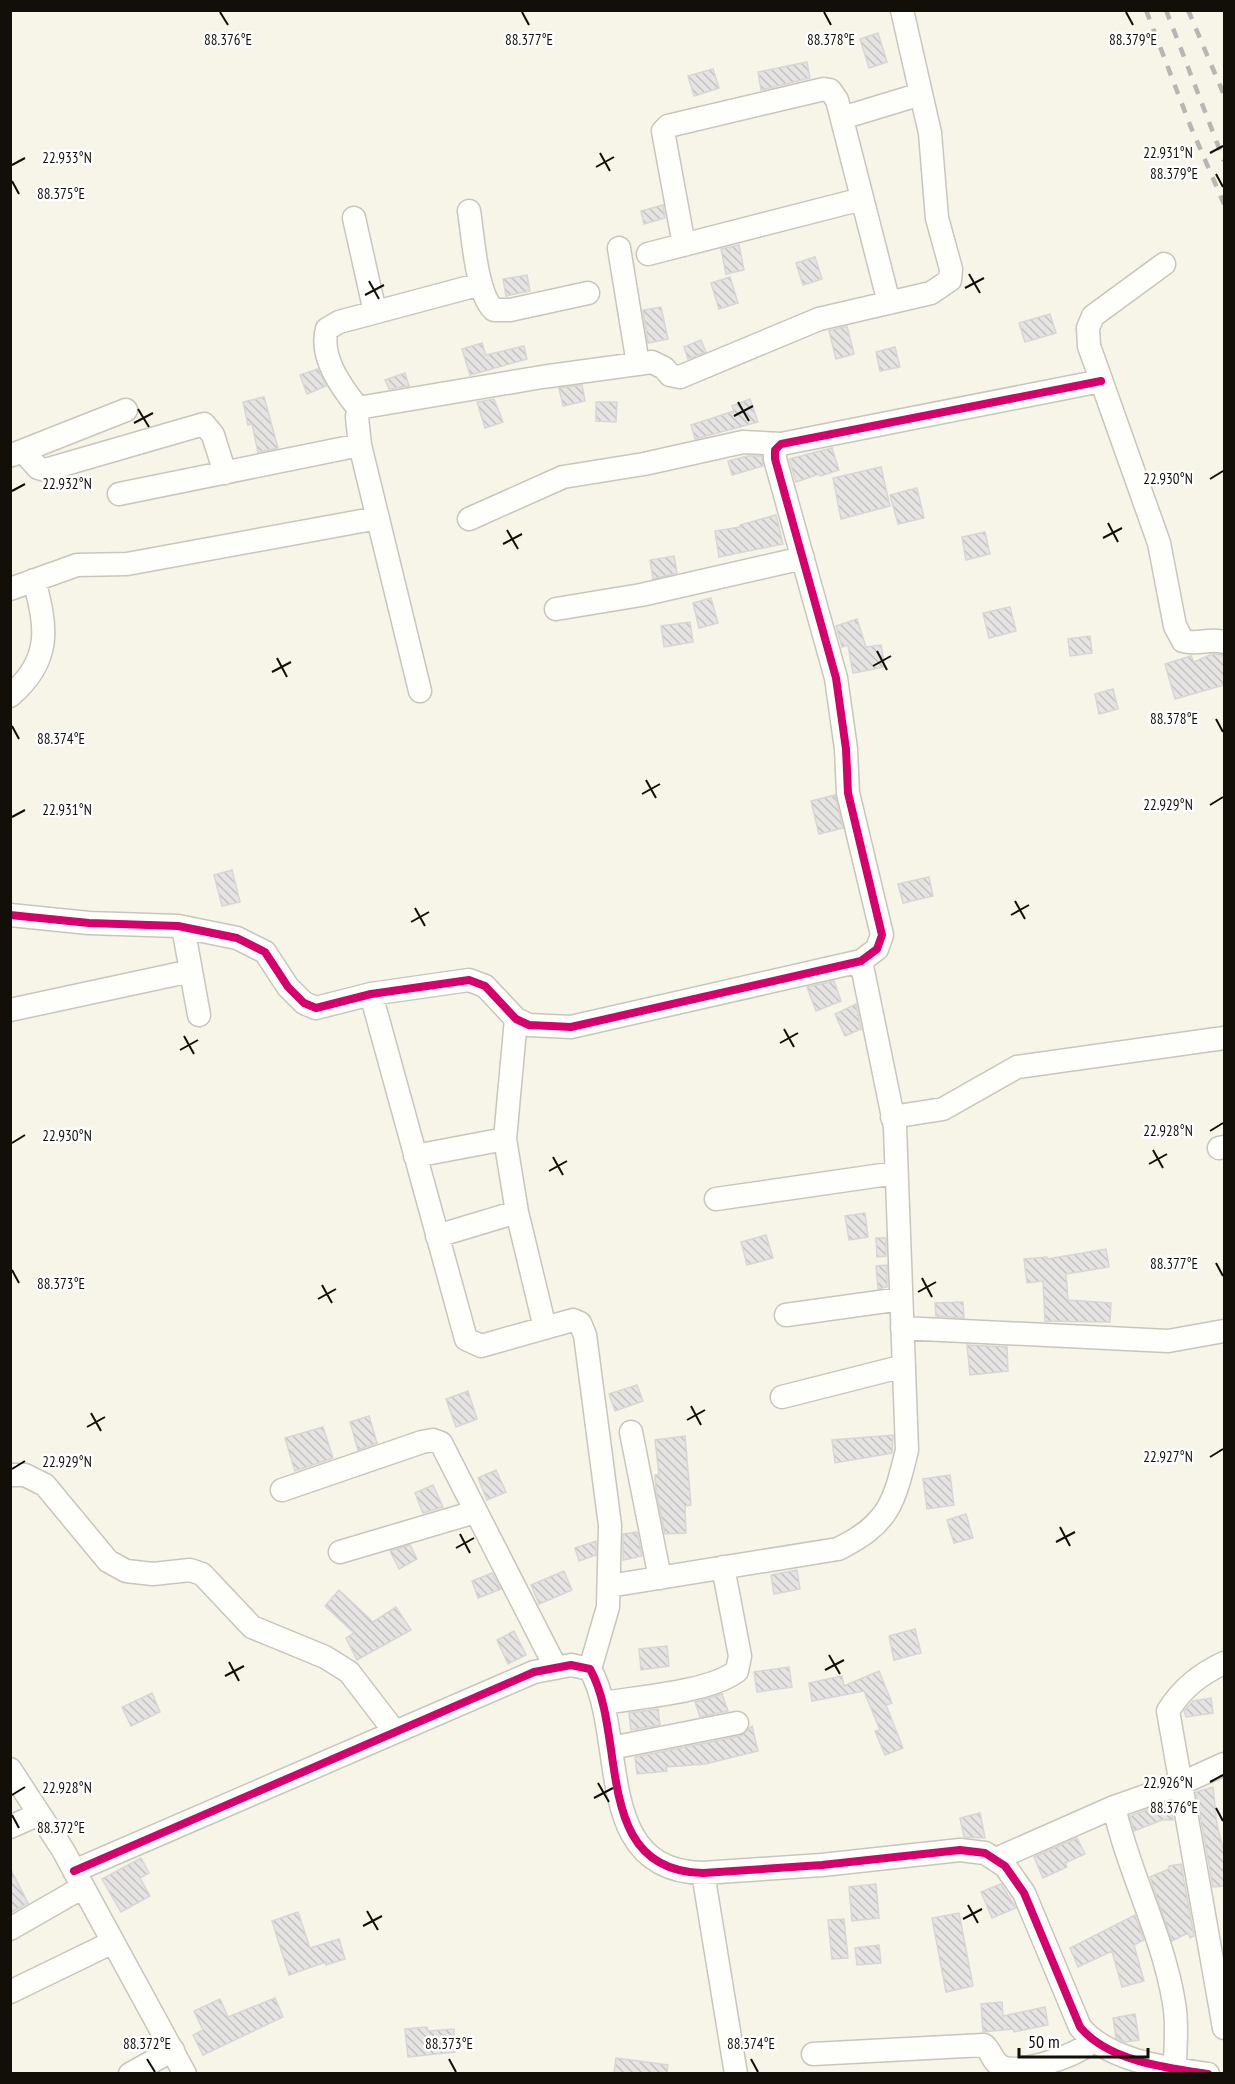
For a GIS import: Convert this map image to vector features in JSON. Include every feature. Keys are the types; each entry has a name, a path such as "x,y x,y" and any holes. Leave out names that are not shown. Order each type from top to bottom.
{"street":[{"path":"358,408 530,378 638,364 658,364 670,375 681,377 819,320 931,294 950,280 951,268 937,218 930,133 902,10"},
{"path":"684,245 663,141 663,130 668,126 824,89 830,90 837,100 842,118 889,303"},
{"path":"842,118 921,94"},
{"path":"648,254 862,199"},
{"path":"470,211 485,298 494,309 510,310 588,293"},
{"path":"354,218 375,312"},
{"path":"619,248 638,364"},
{"path":"1164,264 1093,315 1088,328 1089,346 1159,543 1175,626 1183,640 1192,643 1214,640 1224,642"},
{"path":"420,691 360,445 358,408 341,387 327,352 325,336 327,329 339,322 482,284"},
{"path":"469,519 563,477 644,464 743,442 781,444 1101,381"},
{"path":"17,453 126,410"},
{"path":"17,453 38,468 45,470 204,424 213,435 225,473"},
{"path":"10,915 89,923 183,927 237,938 265,952 288,987 304,1003 316,1008 371,994 469,980 485,986 516,1019 529,1025 570,1027 861,961 877,949 882,935 848,793 846,749 836,678 775,459 775,450 781,444"},
{"path":"118,494 360,445"},
{"path":"10,589 77,565 127,564 378,518"},
{"path":"556,609 641,595 802,558"},
{"path":"10,696 29,678 45,636 45,620 34,580"},
{"path":"183,927 199,1015"},
{"path":"609,1586 838,1549 864,1536 884,1517 900,1477 907,1450 904,1366 892,1117 861,961"},
{"path":"10,1010 191,971"},
{"path":"371,994 466,1338 472,1344 481,1347 573,1320 580,1323 585,1335 610,1525 608,1607 590,1669 600,1688 621,1807 631,1834 641,1850 660,1866 684,1873 822,1865 960,1850 986,1853 1005,1866 1024,1893 1080,2027 1092,2041 1118,2063 1176,2067 1208,2073"},
{"path":"516,1019 504,1139 517,1212 545,1328"},
{"path":"892,1117 943,1109 1017,1067 1224,1038"},
{"path":"415,1156 504,1139"},
{"path":"716,1199 896,1173"},
{"path":"437,1236 517,1212"},
{"path":"786,1315 901,1299"},
{"path":"902,1328 1168,1341 1224,1331"},
{"path":"782,1397 904,1366"},
{"path":"631,1432 660,1578"},
{"path":"282,1490 433,1440 441,1443 556,1668"},
{"path":"10,1475 25,1475 45,1485 108,1561 135,1572 153,1574 190,1570 202,1574 252,1627 325,1657 349,1672 395,1732"},
{"path":"340,1552 475,1512"},
{"path":"603,1703 667,1693 726,1680 738,1671 740,1656 723,1567"},
{"path":"1224,1663 1204,1672 1178,1694 1168,1711 1224,2028"},
{"path":"10,1929 78,1879 395,1732 534,1672 571,1665 590,1669"},
{"path":"611,1748 736,1723"},
{"path":"996,1859 1114,1807 1182,1783 1224,1764"},
{"path":"10,1769 78,1879 185,2073"},
{"path":"1114,1807 1120,1836 1159,1941 1172,1994 1176,2067"},
{"path":"10,1827 39,1814"},
{"path":"703,1873 736,2073"},
{"path":"10,1992 113,1942"},
{"path":"813,2054 984,2045 990,2050 995,2062 1008,2069 1036,2066 1085,2049 1092,2041"},
{"path":"130,2073 172,2050"}],"building":[{"path":"878,33 887,62 869,68 860,39"},
{"path":"807,62 810,78 761,90 758,72"},
{"path":"713,69 719,88 694,96 688,76"},
{"path":"663,205 665,218 644,224 641,211"},
{"path":"739,245 744,270 726,274 721,249"},
{"path":"815,257 822,279 803,285 796,263"},
{"path":"527,275 530,291 506,296 503,279"},
{"path":"730,277 738,303 719,309 711,283"},
{"path":"661,307 668,339 648,343 643,310"},
{"path":"1050,314 1056,333 1025,342 1019,323"},
{"path":"847,326 854,354 836,359 829,331"},
{"path":"701,340 706,352 688,359 684,347"},
{"path":"482,343 486,355 524,346 527,359 470,375 462,349"},
{"path":"895,347 900,367 880,371 876,352"},
{"path":"318,369 326,386 307,394 300,375"},
{"path":"405,373 409,386 389,389 385,380"},
{"path":"582,385 585,401 563,406 559,388"},
{"path":"264,397 278,448 258,452 252,424 248,425 243,402"},
{"path":"494,399 503,422 485,428 477,402"},
{"path":"750,399 758,422 695,439 691,425 734,411 732,406"},
{"path":"596,402 617,402 616,422 596,421"},
{"path":"832,448 839,470 796,482 789,459"},
{"path":"747,456 762,456 763,466 732,475 728,461"},
{"path":"881,467 890,506 841,519 833,478"},
{"path":"917,488 924,518 898,524 890,495"},
{"path":"776,515 783,544 719,557 715,531 740,527 740,525"},
{"path":"985,532 990,554 966,560 962,537"},
{"path":"674,556 677,573 653,579 650,560"},
{"path":"711,598 718,623 699,628 693,603"},
{"path":"1010,607 1016,631 989,638 983,613"},
{"path":"857,619 866,647 881,645 885,667 853,673 848,645 842,647 836,626"},
{"path":"690,622 693,642 664,647 661,626"},
{"path":"1090,636 1092,653 1070,656 1068,639"},
{"path":"1212,654 1224,655 1224,685 1175,699 1165,664 1191,656 1194,662"},
{"path":"1113,689 1118,709 1099,714 1095,694"},
{"path":"835,795 843,828 819,834 811,801"},
{"path":"232,870 240,902 222,906 214,875"},
{"path":"929,877 933,896 903,903 898,884"},
{"path":"834,981 841,1001 816,1011 807,987"},
{"path":"856,1004 861,1029 845,1036 835,1014"},
{"path":"865,1213 868,1237 849,1240 845,1216"},
{"path":"766,1235 773,1258 747,1265 741,1242"},
{"path":"876,1238 886,1238 886,1256 877,1257"},
{"path":"1106,1249 1109,1267 1066,1274 1068,1300 1111,1303 1110,1322 1045,1321 1043,1281 1027,1283 1024,1259 1047,1257 1047,1259"},
{"path":"887,1265 887,1287 878,1289 876,1266"},
{"path":"963,1302 964,1318 936,1316 935,1303"},
{"path":"967,1345 1007,1347 1008,1371 970,1375"},
{"path":"637,1385 643,1401 615,1411 609,1394"},
{"path":"468,1391 477,1419 456,1427 446,1399"},
{"path":"369,1416 377,1443 358,1450 350,1422"},
{"path":"323,1427 333,1458 295,1471 285,1438"},
{"path":"893,1435 892,1453 835,1463 832,1440"},
{"path":"685,1436 691,1505 685,1506 686,1533 665,1534 656,1490 655,1475 659,1475 655,1440"},
{"path":"496,1470 506,1492 487,1500 478,1478"},
{"path":"950,1475 954,1505 927,1509 923,1479"},
{"path":"433,1485 443,1507 423,1513 415,1493"},
{"path":"966,1514 973,1538 954,1543 947,1520"},
{"path":"637,1532 642,1556 623,1560 623,1534"},
{"path":"596,1541 596,1555 579,1561 575,1548"},
{"path":"410,1545 417,1559 399,1569 390,1551"},
{"path":"797,1570 800,1589 774,1594 771,1575"},
{"path":"564,1571 572,1590 539,1604 531,1585"},
{"path":"492,1573 501,1589 478,1598 472,1581"},
{"path":"339,1590 373,1622 396,1607 411,1630 357,1660 346,1638 354,1633 325,1606"},
{"path":"915,1629 921,1653 894,1660 889,1636"},
{"path":"514,1631 526,1655 508,1664 497,1640"},
{"path":"667,1646 669,1666 641,1670 639,1649"},
{"path":"789,1667 792,1687 757,1692 754,1672"},
{"path":"879,1671 892,1703 886,1705 903,1748 885,1755 875,1731 880,1730 864,1691 812,1701 809,1683 842,1676 844,1686"},
{"path":"152,1693 160,1712 131,1726 122,1707"},
{"path":"722,1694 728,1711 700,1717 695,1702"},
{"path":"1211,1698 1213,1713 1186,1717 1184,1711 1193,1701"},
{"path":"658,1709 660,1725 631,1730 629,1713"},
{"path":"752,1726 758,1751 705,1764 666,1767 667,1771 637,1774 635,1757 740,1736"},
{"path":"1213,1787 1217,1825 1224,1852 1224,1886 1213,1887 1196,1792"},
{"path":"1170,1801 1173,1820 1162,1820 1134,1831 1130,1816"},
{"path":"980,1813 985,1838 964,1837 960,1818"},
{"path":"1077,1838 1085,1854 1065,1863 1067,1867 1043,1878 1034,1857"},
{"path":"141,1858 149,1873 140,1878 150,1896 121,1912 102,1879"},
{"path":"1181,1864 1194,1936 1190,1938 1188,1933 1172,1941 1150,1877 1169,1869 1169,1866"},
{"path":"10,1868 28,1903 10,1913"},
{"path":"876,1884 879,1918 852,1921 849,1887"},
{"path":"1001,1884 1016,1908 992,1918 981,1892"},
{"path":"298,1912 310,1948 339,1939 345,1959 326,1965 326,1962 289,1975 272,1921"},
{"path":"959,1913 973,1986 946,1992 932,1918"},
{"path":"1135,1915 1144,1940 1134,1945 1144,1981 1122,1987 1112,1951 1078,1967 1070,1948"},
{"path":"844,1919 848,1958 832,1959 828,1920"},
{"path":"879,1945 881,1963 857,1965 855,1948"},
{"path":"275,1998 283,2017 203,2055 193,2035 203,2030 194,2011 220,1999 228,2017"},
{"path":"1002,2002 1003,2016 1045,2007 1048,2025 1014,2032 1013,2029 983,2032 981,2004"},
{"path":"1135,2014 1139,2040 1125,2042 1116,2038 1113,2018"},
{"path":"427,2027 428,2031 454,2029 455,2052 408,2057 405,2029"},
{"path":"616,2058 668,2065 667,2073 614,2073"}],"railway":[{"path":"1146,10 1190,125 1224,204"},
{"path":"1166,10 1224,161"},
{"path":"1188,10 1224,95"}],"cycle path":[{"path":"10,915 89,923 178,926 237,938 265,952 288,987 304,1003 316,1008 371,994 469,980 485,986 516,1019 529,1025 571,1027 861,961 877,949 882,935 848,793 846,749 836,678 775,459 775,450 781,444 1101,381"},
{"path":"74,1871 534,1672 571,1665 590,1669 601,1697 619,1796 628,1826 643,1850 668,1866 703,1873 822,1865 960,1850 985,1853 1005,1866 1024,1893 1080,2027 1092,2039 1106,2048 1139,2061 1208,2074"}]}
